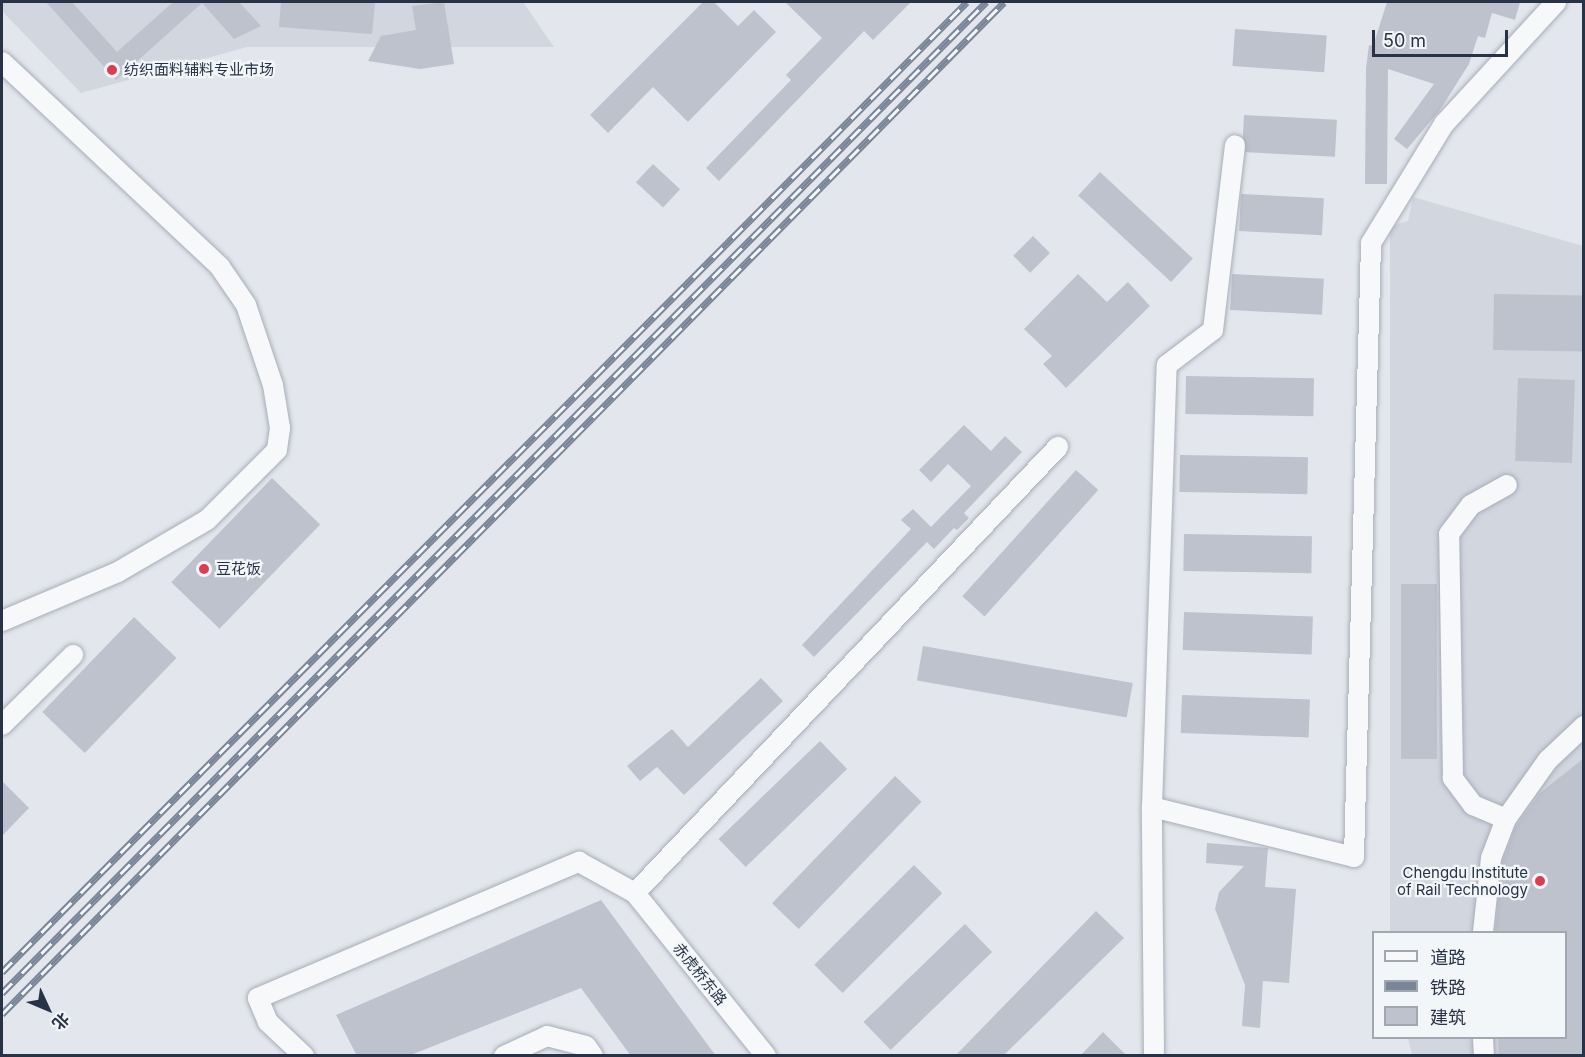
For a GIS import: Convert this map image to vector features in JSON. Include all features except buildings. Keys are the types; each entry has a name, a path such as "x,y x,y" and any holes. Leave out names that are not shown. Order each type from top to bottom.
{"street":[{"path":"1152,807 1354,857 1371,243 1444,124 1556,2"},
{"path":"2,62 220,267 246,305 273,385 280,428 277,450 207,520 118,573 2,621"},
{"path":"1154,1056 1152,807 1167,365 1213,330 1235,145"},
{"path":"304,1056 268,1022 258,998 579,862 635,893 1058,447"},
{"path":"1506,819 1473,805 1453,778 1449,534 1471,506 1507,485"},
{"path":"2,725 73,655"},
{"path":"1483,931 1491,858 1506,819 1548,760 1584,726"},
{"name":"赤虎桥东路","path":"635,893 766,1056"},
{"path":"504,1056 547,1036 586,1046 593,1056"},
{"path":"1483,1039 1484,1056"}],"shaded area":[{"name":"纺织面料辅料专业市场","path":"2,2 523,2 554,47 247,47 81,93 2,11"},
{"path":"1413,197 1583,246 1583,1055 1412,1055 1408,1039 1567,1039 1567,931 1390,931 1390,226 1408,221"}],"railway":[{"path":"2,972 967,2"},
{"path":"2,993 986,2"},
{"path":"2,1014 1004,2"}],"place":[{"name":"纺织面料辅料专业市场","path":"112,70"},
{"name":"豆花饭","path":"204,569"},
{"name":"Chengdu Institute of Rail Technology","path":"1540,881"}]}
